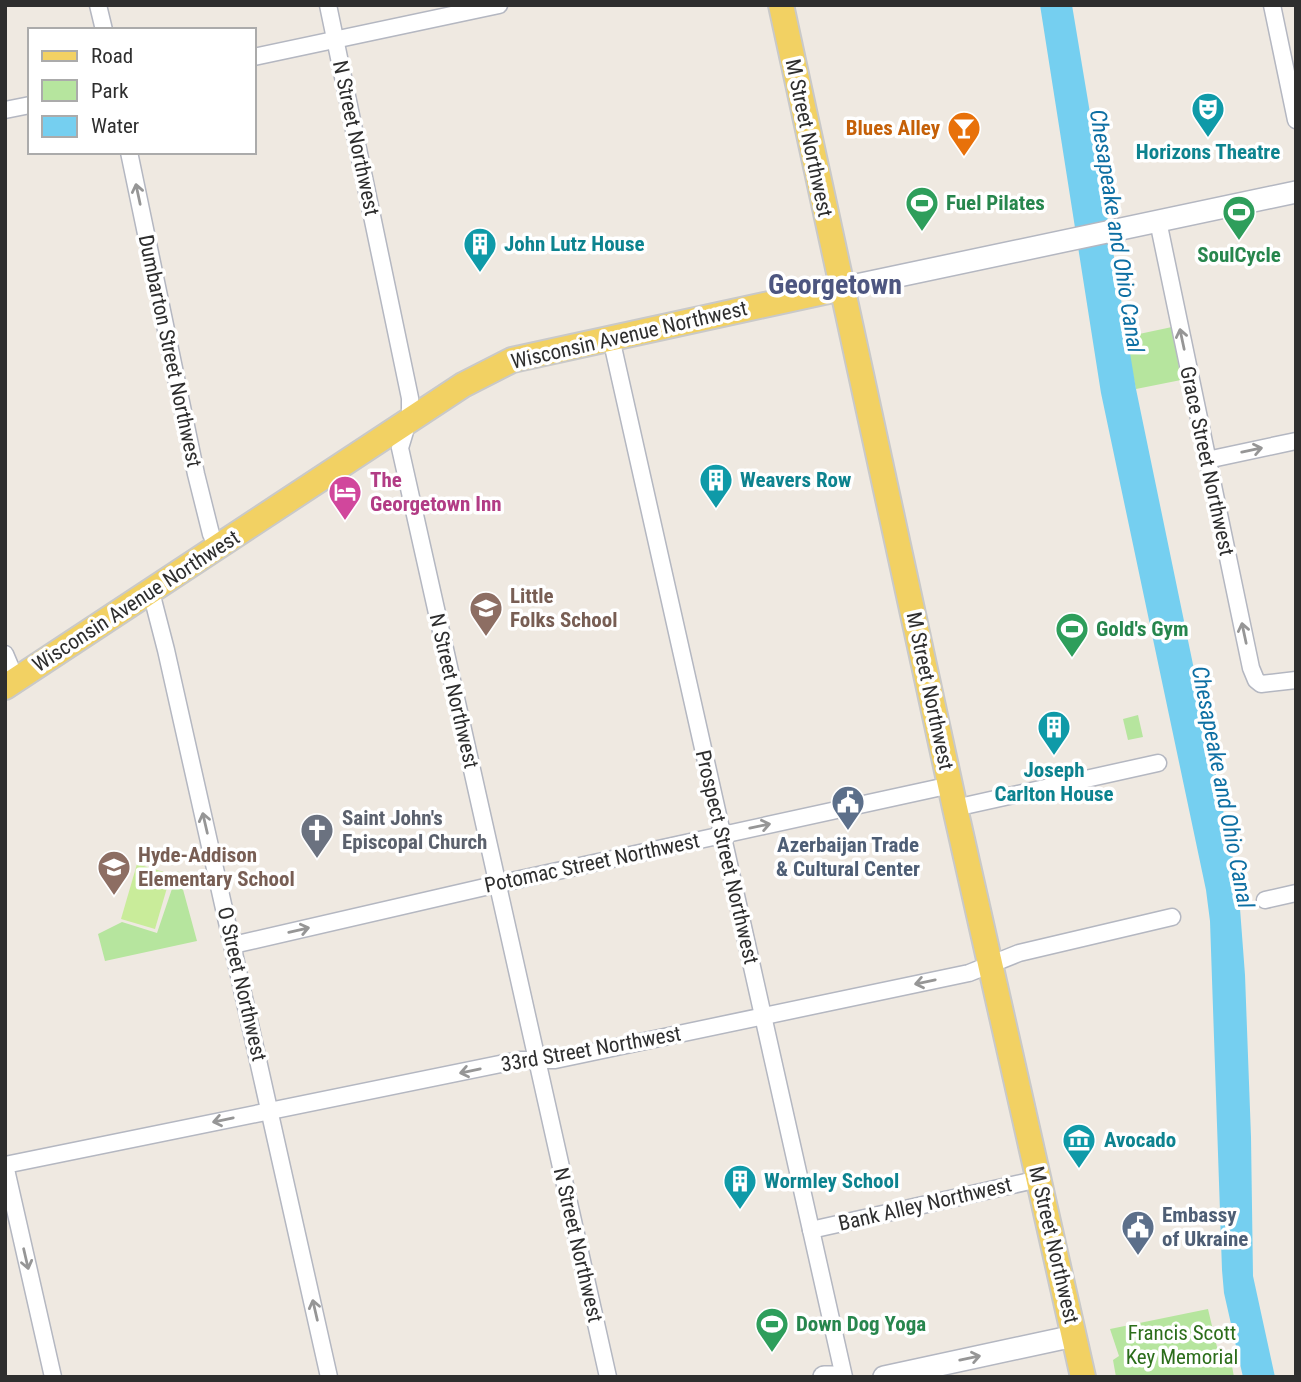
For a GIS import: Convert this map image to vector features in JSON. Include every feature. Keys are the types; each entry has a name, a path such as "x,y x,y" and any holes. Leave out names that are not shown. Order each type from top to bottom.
{"main road":[{"name":"M Street Northwest","path":"781,5 953,797 1083,1377"},
{"name":"Wisconsin Avenue Northwest","path":"11,684 497,366 611,338 1296,192"},
{"path":"884,1377 1074,1336"},
{"path":"824,1377 834,1377"}],"street":[{"path":"99,5 104,28"},
{"name":"N Street Northwest","path":"328,5 410,398 408,422 400,447 608,1377"},
{"path":"256,57 499,5"},
{"path":"1272,5 1296,120"},
{"path":"5,110 28,105"},
{"name":"Dumbarton Street Northwest","path":"129,154 193,462 211,534 217,547"},
{"name":"Grace Street Northwest","path":"1158,221 1251,668 1261,684 1296,680"},
{"name":"Prospect Street Northwest","path":"611,338 844,1377"},
{"path":"1207,460 1296,441"},
{"name":"O Street Northwest","path":"151,592 330,1377"},
{"path":"5,654 11,684"},
{"name":"Potomac Street Northwest","path":"233,945 722,834 1158,764"},
{"path":"1265,900 1296,893"},
{"name":"33rd Street Northwest","path":"5,1165 520,1060 555,1060 763,1017 969,973 1019,953 1172,918"},
{"path":"5,1165 53,1377"},
{"name":"Bank Alley Northwest","path":"811,1230 1039,1178"}],"green space":[{"path":"1172,327 1181,380 1136,389 1125,337"},
{"path":"1138,715 1143,737 1128,740 1123,719"},
{"path":"137,864 171,874 155,929 121,919"},
{"path":"178,871 197,941 105,961 98,934 122,922 157,933"},
{"name":"Francis Scott Key Memorial","path":"1208,1309 1217,1347 1230,1355 1234,1377 1116,1377 1113,1360 1119,1356 1110,1329"}],"water":[{"path":"1040,5 1072,5 1136,389 1238,882 1245,975 1253,1276 1275,1377 1243,1377 1224,1293 1210,921 1206,890 1101,393"}],"place":[{"name":"Horizons Theatre","path":"1208,139"},
{"name":"Blues Alley","path":"964,158"},
{"name":"Fuel Pilates","path":"922,233"},
{"name":"SoulCycle","path":"1239,242"},
{"name":"John Lutz House","path":"480,274"},
{"name":"Weavers Row","path":"716,510"},
{"name":"The Georgetown Inn","path":"345,522"},
{"name":"Little Folks School","path":"486,638"},
{"name":"Gold's Gym","path":"1072,659"},
{"name":"Joseph Carlton House","path":"1054,757"},
{"name":"Azerbaijan Trade & Cultural Center","path":"848,832"},
{"name":"Saint John's Episcopal Church","path":"317,860"},
{"name":"Hyde-Addison Elementary School","path":"114,897"},
{"name":"Avocado","path":"1079,1170"},
{"name":"Wormley School","path":"740,1211"},
{"name":"Embassy of Ukraine","path":"1138,1257"},
{"name":"Down Dog Yoga","path":"772,1354"}],"district":[{"name":"Georgetown","path":"835,284"}],"water label":[{"name":"Chesapeake and Ohio Canal","path":"1117,231"},
{"name":"Chesapeake and Ohio Canal","path":"1223,787"}]}
